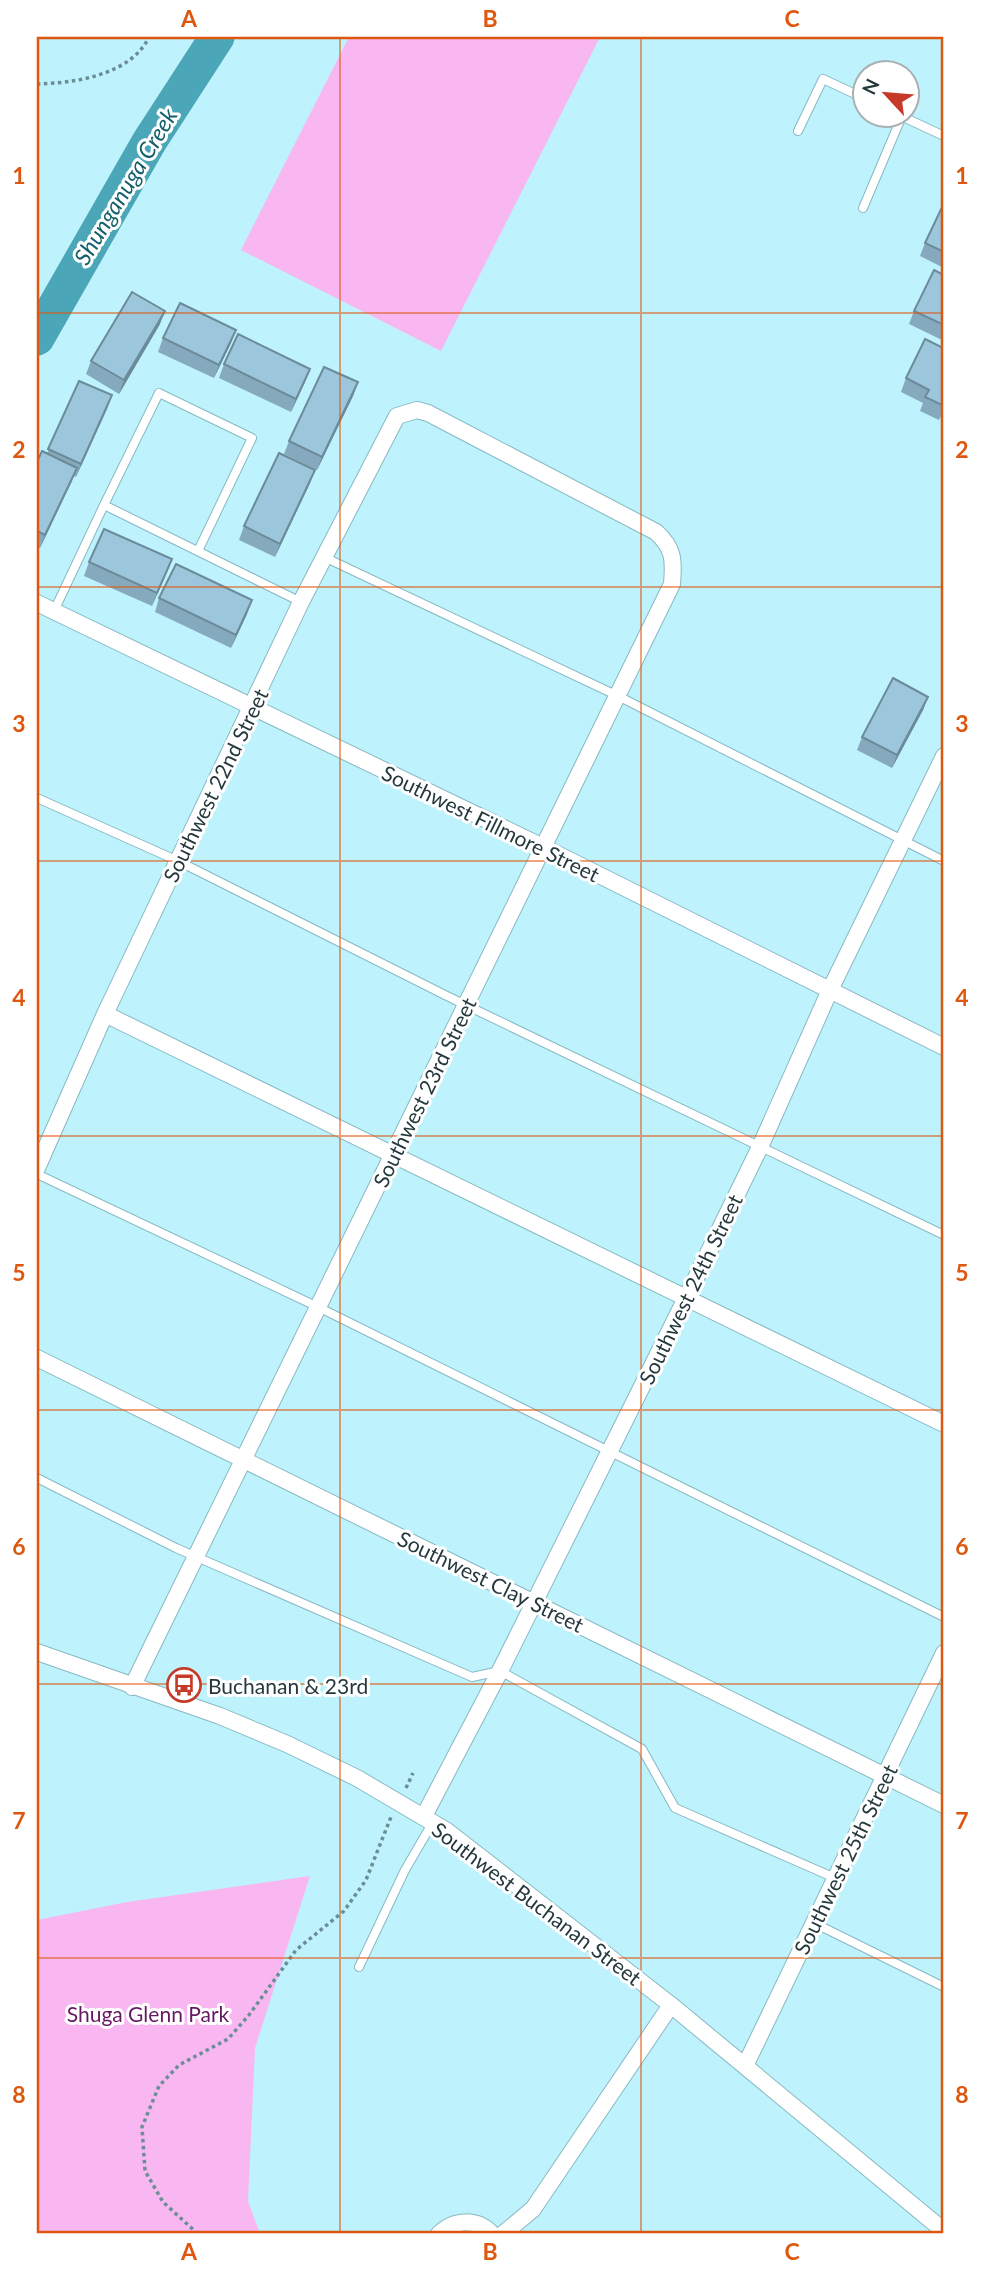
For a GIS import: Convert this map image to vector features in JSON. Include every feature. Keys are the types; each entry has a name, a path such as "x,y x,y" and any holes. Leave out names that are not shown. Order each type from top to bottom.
{"street":[{"name":"Southwest 23rd Street","path":"132,1688 673,584 674,559 667,542 656,532 428,413 407,411"},
{"name":"Southwest 22nd Street","path":"37,1168 105,1014 301,602 390,424 407,411"},
{"name":"Southwest Fillmore Street","path":"37,603 543,847 944,1047"},
{"name":"Southwest 24th Street","path":"428,1819 760,1147 830,990 944,756"},
{"path":"105,1014 944,1424"},
{"name":"Southwest Clay Street","path":"37,1358 944,1805"},
{"name":"Southwest Buchanan Street","path":"37,1652 132,1688 220,1716 287,1744 428,1819 469,1846 671,2005 944,2231"},
{"name":"Southwest 25th Street","path":"745,2066 944,1653"},
{"path":"503,2234 533,2209 671,2005"},
{"path":"439,2234 450,2225 466,2222 474,2223 492,2234"}],"lane":[{"path":"798,131 823,79 852,92"},
{"path":"922,126 944,136"},
{"path":"863,208 896,130"},
{"path":"54,611 159,393 252,438 198,551"},
{"path":"104,505 301,602"},
{"path":"324,557 618,696 944,861"},
{"path":"37,798 178,861 466,1005 944,1236"},
{"path":"37,1174 318,1307 944,1617"},
{"path":"37,1478 198,1557 472,1677 500,1671 642,1749 675,1808 835,1878"},
{"path":"359,1967 428,1819"},
{"path":"814,1923 944,1987"}],"path":[{"path":"37,84 79,79 110,70 136,56 149,37"},
{"path":"198,2234 163,2202 145,2171 142,2127 159,2086 179,2065 228,2039 249,2015 296,1950 344,1911 366,1880 413,1773"}],"green space":[{"path":"349,37 600,37 441,351 241,250"},
{"name":"Shuga Glenn Park","path":"310,1876 255,2048 248,2201 260,2234 37,2234 37,1920 127,1902"}],"building":[{"path":"944,203 944,252 925,243"},
{"path":"934,270 944,275 944,325 914,311"},
{"path":"132,292 165,311 124,380 91,361"},
{"path":"180,303 236,330 219,365 163,338"},
{"path":"238,334 310,369 296,399 224,364"},
{"path":"925,339 943,348 944,346 944,406 925,397 929,390 906,378"},
{"path":"324,367 358,382 322,457 289,441"},
{"path":"79,381 112,395 81,464 48,449"},
{"path":"42,451 77,468 45,535 37,531 37,462"},
{"path":"279,453 315,470 280,544 244,526"},
{"path":"104,529 172,559 157,593 89,562"},
{"path":"176,564 252,600 236,635 159,598"},
{"path":"893,678 928,697 897,755 862,737"}],"waterway":[{"name":"Shunganuga Creek","path":"37,338 149,142 217,37"}],"place":[{"name":"Buchanan & 23rd","path":"184,1685"}]}
